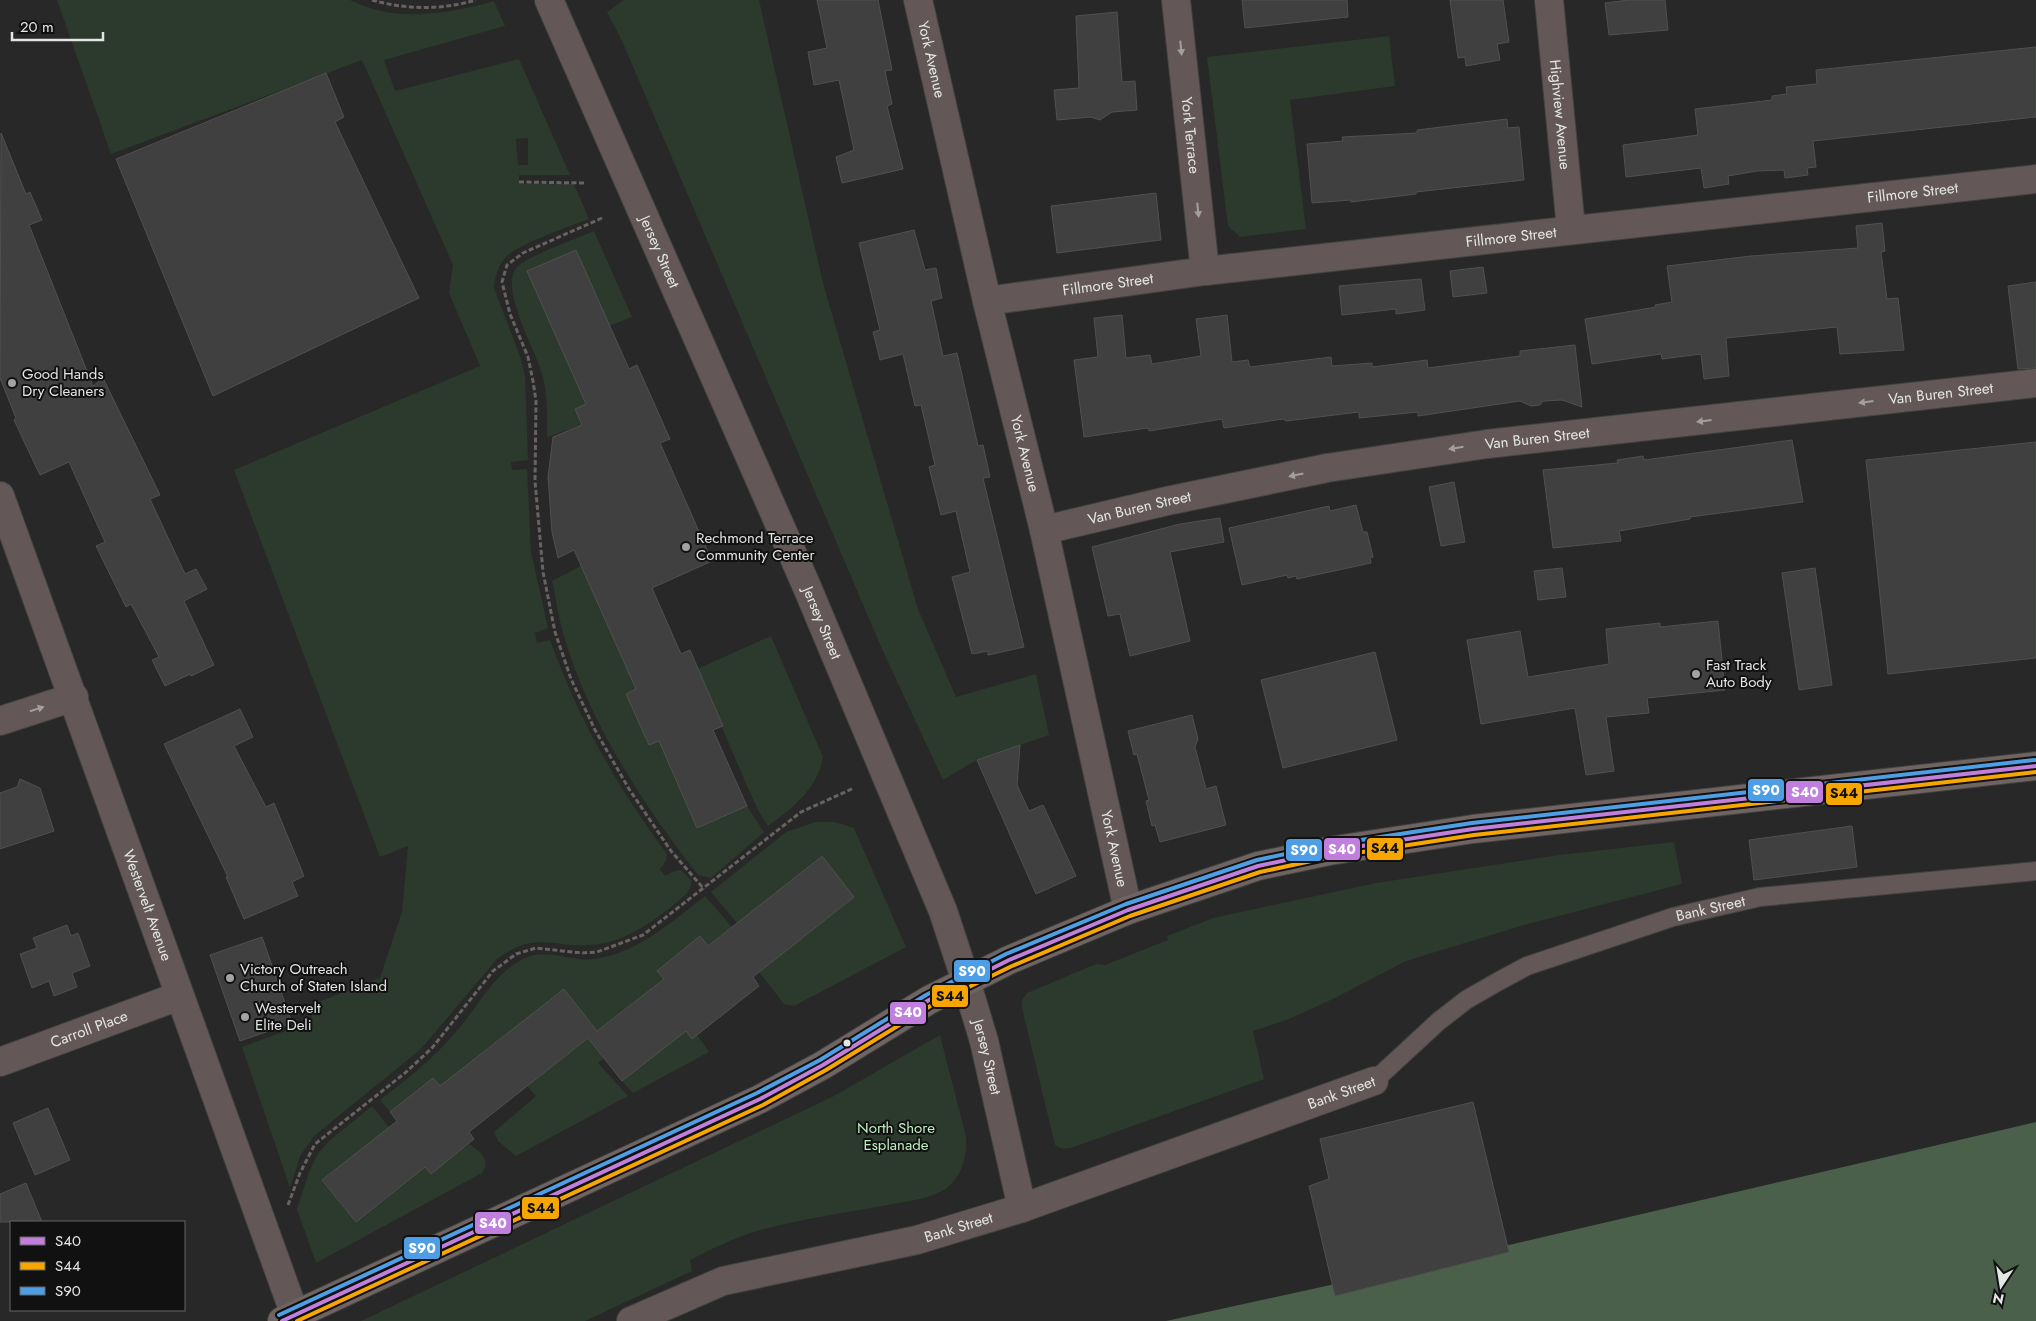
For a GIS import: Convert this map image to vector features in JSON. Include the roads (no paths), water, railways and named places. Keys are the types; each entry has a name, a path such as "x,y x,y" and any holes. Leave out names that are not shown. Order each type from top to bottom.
{"main road":[{"path":"289,1318 760,1099 823,1065 929,1000 1041,946 1128,910 1258,866 1374,843 1473,829 2036,766"}],"street":[{"name":"Jersey Street","path":"549,0 810,596 943,911 984,1041 1022,1208"},
{"name":"York Avenue","path":"918,0 987,301 1044,530 1128,910"},
{"name":"York Terrace","path":"1176,0 1205,271"},
{"name":"Highview Avenue","path":"1548,0 1571,229"},
{"name":"Fillmore Street","path":"987,301 1205,271 2036,179"},
{"name":"Van Buren Street","path":"1044,530 1167,501 1326,468 1487,444 2036,383"},
{"name":"Westervelt Avenue","path":"0,496 74,697 289,1318"},
{"path":"0,721 74,697"},
{"name":"Carroll Place","path":"0,1062 179,996"},
{"name":"Bank Street","path":"631,1321 723,1280 917,1240 1022,1208 1374,1081"}],"lane":[{"name":"Bank Street","path":"1374,1081 1439,1020 1466,1000 1499,981 1527,966 1673,917 1760,897 2036,871"}],"place":[{"name":"Good Hands Dry Cleaners","path":"12,383"},
{"name":"Rechmond Terrace Community Center","path":"686,547"},
{"name":"Fast Track Auto Body","path":"1696,674"},
{"name":"Victory Outreach Church of Staten Island","path":"230,978"},
{"name":"Westervelt Elite Deli","path":"245,1017"}],"park label":[{"name":"North Shore Esplanade","path":"896,1136"}]}
